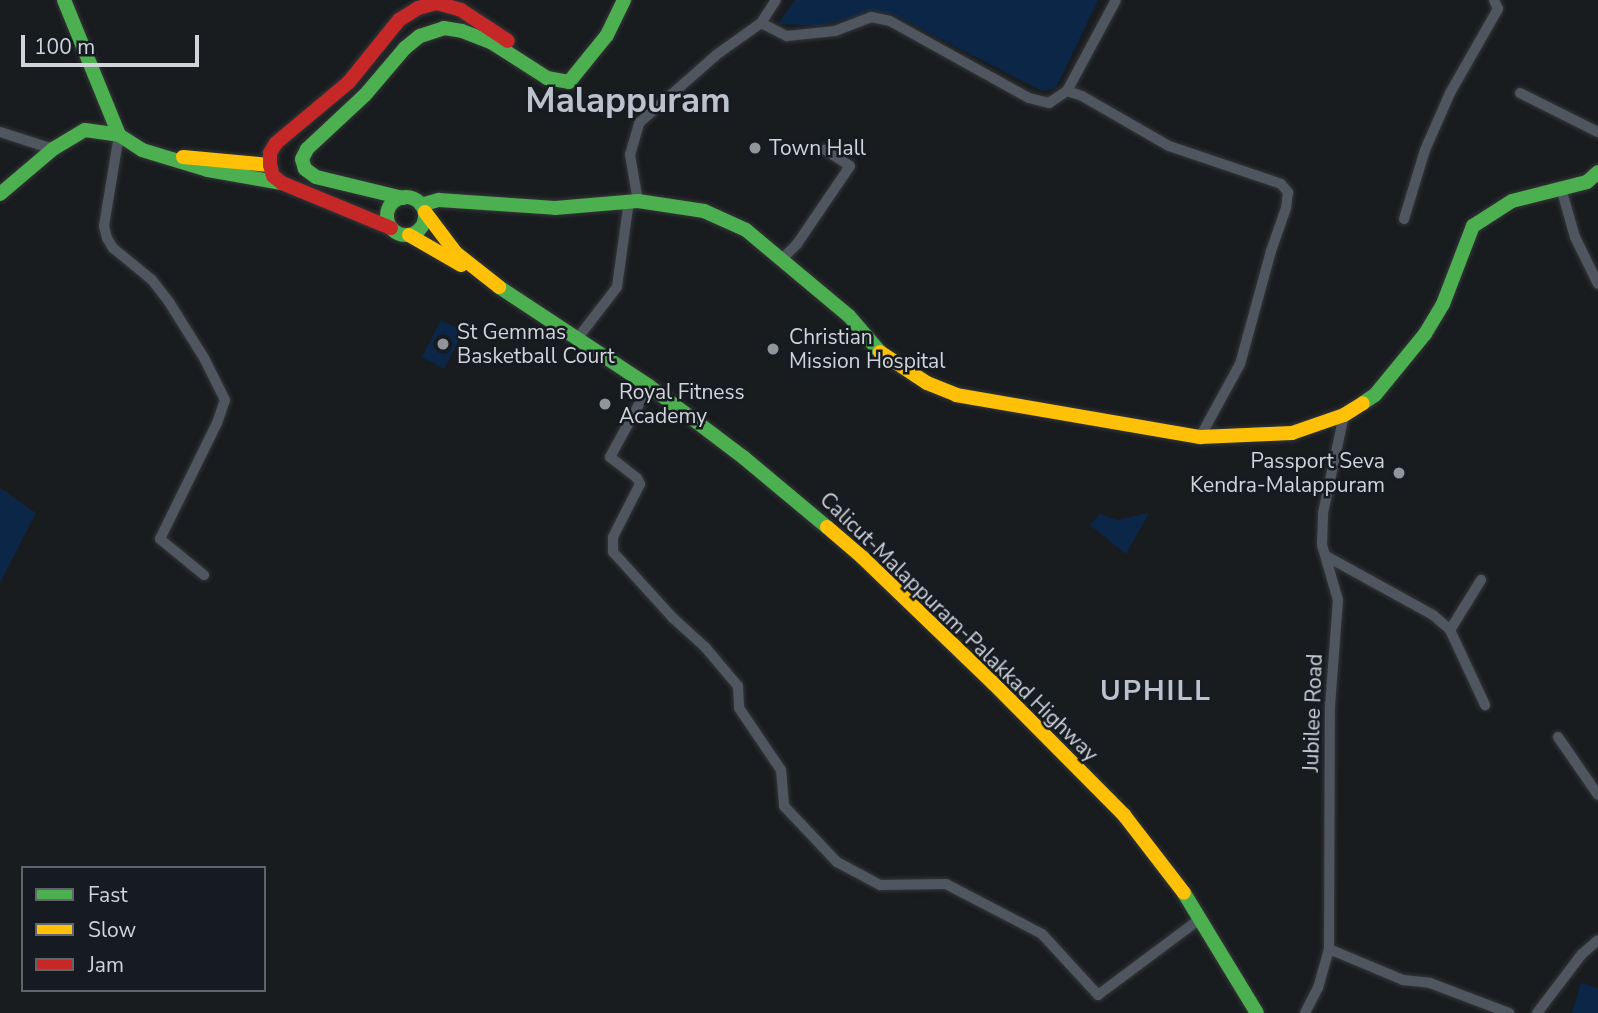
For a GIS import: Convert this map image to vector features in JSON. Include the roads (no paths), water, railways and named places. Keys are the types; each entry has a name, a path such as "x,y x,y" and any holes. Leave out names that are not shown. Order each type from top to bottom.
{"main road":[{"path":"64,0 120,135"},
{"path":"423,208 403,198 316,177 305,169 302,159 307,149 365,95 405,48 421,36 444,28 462,31 491,42 547,78 561,83 569,82 607,35 624,0"},
{"path":"282,183 273,176 270,165 270,152 276,143 349,82 399,20 418,8 437,3 461,10 544,67 562,74 581,68"},
{"path":"0,194 53,149 85,130 120,135 142,150 208,170 282,183 409,235 422,226 423,208"},
{"path":"167,157 206,157 270,165"},
{"path":"423,208 439,200 555,208 634,201 678,205 732,221 849,316 885,358 927,383 956,395 1200,437 1292,433 1344,415 1386,384 1425,334 1443,304 1473,226 1512,201 1587,182 1598,172"},
{"path":"391,228 388,210 403,198"},
{"name":"Calicut-Malappuram-Palakkad Highway","path":"423,208 438,233 456,253 499,287"},
{"name":"Calicut-Malappuram-Palakkad Highway","path":"409,235 499,287 649,386 743,457 863,558 993,683 1124,815 1189,900 1257,1013"}],"street":[{"path":"577,339 617,287 634,201 629,155 639,123 716,55 761,23 776,0"},
{"path":"761,23 788,36 835,31 870,17 890,21 1029,98 1049,103 1058,100 1067,91 1116,0"},
{"path":"1404,219 1425,150 1450,93 1498,9 1494,0"},
{"path":"1067,91 1082,96 1169,146 1281,184 1288,192 1286,208 1271,251 1240,364 1200,437"},
{"path":"1520,93 1598,132"},
{"path":"0,131 53,149"},
{"path":"120,135 104,226 107,238 113,248 152,280 169,302 204,358 225,400 217,423 160,540 204,575"},
{"path":"781,260 797,244 850,166 825,150"},
{"path":"1561,188 1574,237 1598,284"},
{"path":"649,386 610,457 637,478 640,484 613,537 612,552 673,618 705,647 738,686 739,708 781,770 784,806 837,862 880,885 946,884 1042,934 1098,995 1200,919"},
{"name":"Jubilee Road","path":"1305,1013 1318,988 1329,949 1331,706 1338,600 1325,556 1323,513 1344,415"},
{"path":"1325,556 1433,615 1450,630 1485,705"},
{"path":"1450,630 1481,580"},
{"path":"1558,737 1598,795"},
{"path":"1537,1013 1582,954 1598,940"},
{"path":"1329,949 1403,979 1430,983 1509,1013"}],"place":[{"name":"Town Hall","path":"755,148"},
{"name":"St Gemmas Basketball Court","path":"443,344"},
{"name":"Christian Mission Hospital","path":"773,349"},
{"name":"Royal Fitness Academy","path":"605,404"},
{"name":"Passport Seva Kendra-Malappuram","path":"1399,473"}],"district":[{"name":"Malappuram","path":"628,101"},
{"name":"UPHILL","path":"1156,691"}]}
